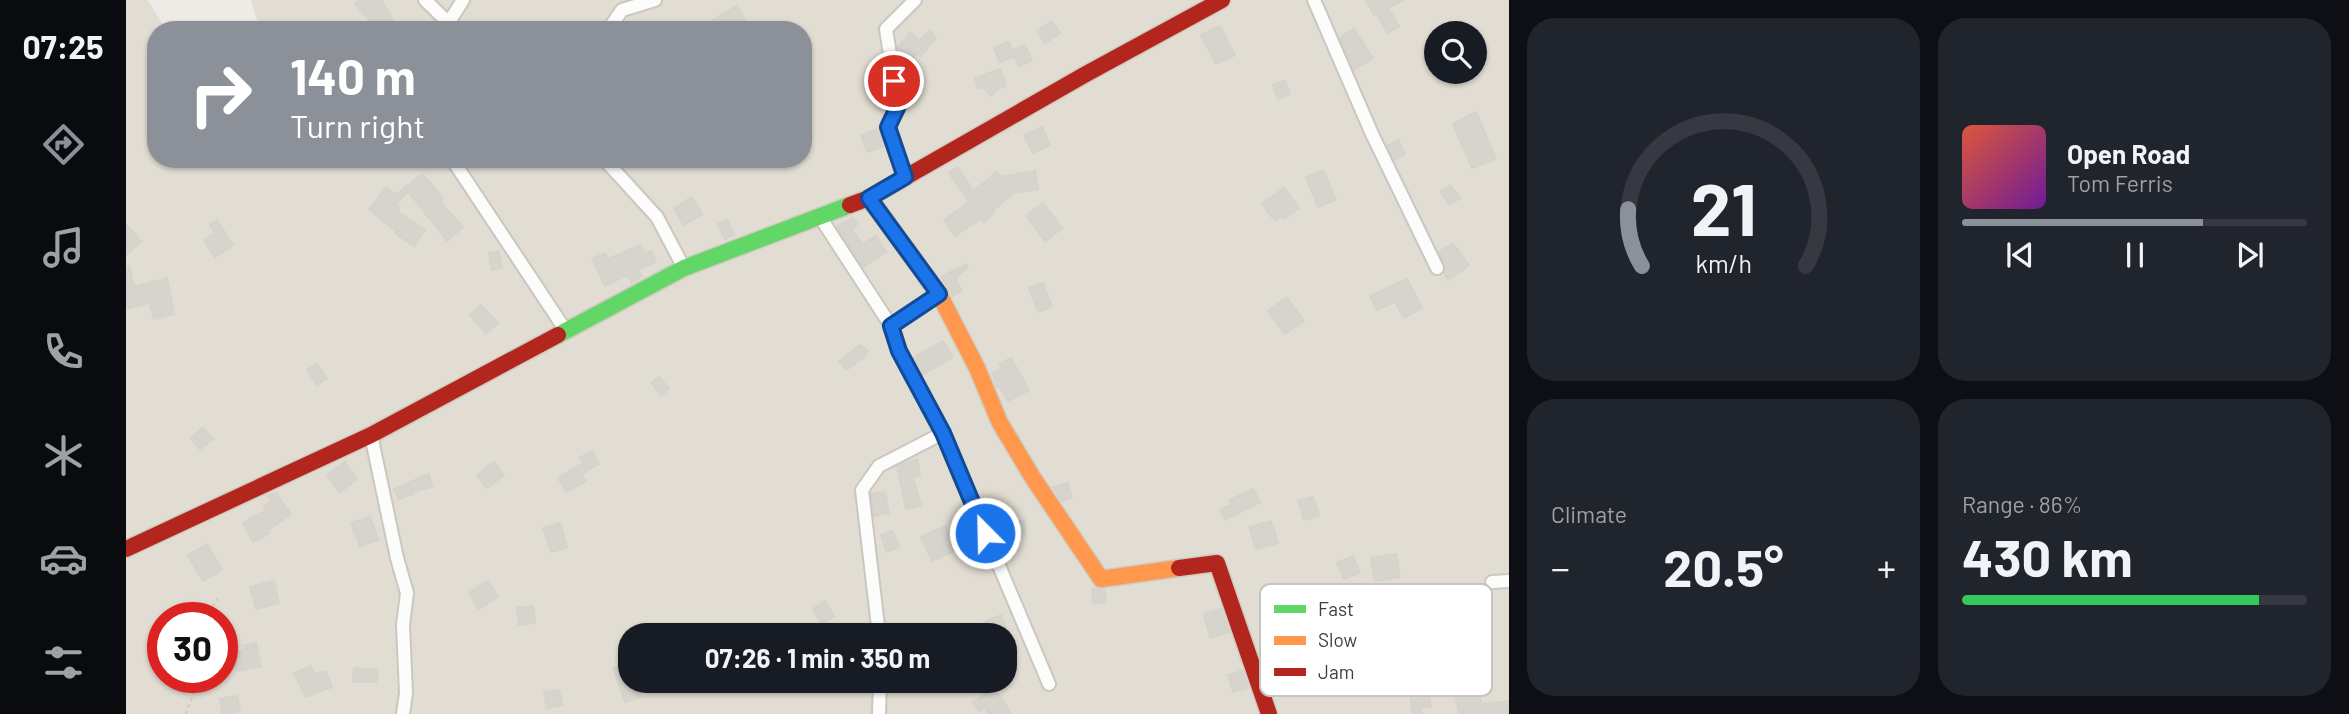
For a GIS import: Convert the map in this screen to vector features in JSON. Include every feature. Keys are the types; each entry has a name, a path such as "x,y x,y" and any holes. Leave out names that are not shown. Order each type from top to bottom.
{"main road":[{"path":"126,549 371,435 684,268 869,198 1222,0"},
{"path":"869,198 939,294 977,368 999,423 1101,579 1217,563 1260,688"},
{"path":"1263,696 1269,714"}],"street":[{"path":"425,0 447,21"},
{"path":"454,21 463,0"},
{"path":"614,21 622,10 654,0"},
{"path":"905,177 888,127 898,106 886,29 915,0"},
{"path":"1314,0 1372,134 1437,268"},
{"path":"458,168 566,331"},
{"path":"612,168 657,217 684,268"},
{"path":"820,217 891,326 899,351 943,433 1049,684"},
{"path":"891,326 939,294"},
{"path":"878,623 862,490 879,466 943,433"},
{"path":"371,435 407,593 403,625 406,693 403,714"},
{"path":"1492,582 1509,581"},
{"path":"879,714 880,693"}],"path":[{"path":"215,602 218,598"},
{"path":"186,714 194,693"}],"shaded area":[{"path":"126,0 148,0 161,21 147,21 147,168 812,168 812,21 257,21 251,0 1509,0 1509,714 126,714"}],"building":[{"path":"360,0 381,0 394,21 371,21 355,4"},
{"path":"1366,0 1403,0 1388,8 1399,26 1388,33"},
{"path":"737,6 746,21 714,21"},
{"path":"1052,21 1060,33 1045,43 1037,31"},
{"path":"1220,26 1235,55 1216,64 1201,35"},
{"path":"1354,29 1373,58 1354,70 1340,38"},
{"path":"931,31 936,38 921,56 917,53 910,61 905,57 900,61 898,47 910,32 919,40"},
{"path":"1009,42 1014,57 999,62 994,47"},
{"path":"1025,45 1032,61 1019,66 1012,50"},
{"path":"1000,69 1006,86 991,96 982,87 978,88 975,78"},
{"path":"1285,81 1290,94 1278,99 1273,85"},
{"path":"1476,112 1496,159 1472,168 1453,124"},
{"path":"1042,127 1050,145 1033,153 1024,135"},
{"path":"880,128 885,146 867,152 861,135"},
{"path":"1398,140 1405,154 1394,160 1388,146"},
{"path":"958,167 973,191 997,172 1000,177 1035,171 1038,189 1014,193 993,210 995,212 984,222 981,218 955,236 944,220 969,202 949,173"},
{"path":"1323,170 1336,200 1318,207 1306,177"},
{"path":"423,174 443,199 440,202 463,227 447,241 408,191 396,205 399,208 397,211 425,230 414,246 369,209 386,188 395,195"},
{"path":"1450,185 1460,198 1450,205 1440,192"},
{"path":"1284,188 1299,208 1284,219 1282,216 1275,221 1262,204"},
{"path":"692,197 702,214 684,225 674,208"},
{"path":"1043,203 1062,228 1045,241 1026,216"},
{"path":"852,218 857,224 852,229 863,244 876,236 886,252 863,267 837,227"},
{"path":"217,220 233,245 215,257 204,240 215,233 210,225"},
{"path":"727,220 734,235 725,239 718,224"},
{"path":"126,224 141,242 126,255"},
{"path":"1453,243 1469,265 1448,280 1439,252"},
{"path":"641,245 645,254 651,251 656,262 638,270 642,276 632,282 627,275 605,286 592,259 605,253 608,259"},
{"path":"499,251 502,268 492,270 489,253"},
{"path":"966,264 968,267 955,278 962,291 953,296 941,277"},
{"path":"129,266 134,287 167,278 174,314 154,319 149,303 126,309 126,267"},
{"path":"1407,279 1422,308 1404,318 1395,302 1377,310 1370,296"},
{"path":"1043,283 1052,307 1038,312 1029,288"},
{"path":"1287,297 1304,321 1285,334 1268,311"},
{"path":"481,305 498,323 486,333 470,315"},
{"path":"943,341 953,357 922,375 913,358"},
{"path":"860,345 868,351 846,370 839,361"},
{"path":"1011,358 1029,390 1008,401 999,386 997,387 992,373 1001,368 999,364"},
{"path":"317,364 327,378 317,385 307,370"},
{"path":"659,377 669,389 661,396 651,383"},
{"path":"203,428 213,439 200,449 191,438"},
{"path":"592,451 599,464 582,474 586,481 567,492 558,478 583,463 579,458"},
{"path":"917,459 920,476 913,477 921,505 906,509 897,466"},
{"path":"345,462 357,479 340,492 327,475"},
{"path":"494,462 504,475 487,488 477,475"},
{"path":"429,474 432,487 412,492 413,494 399,499 394,489"},
{"path":"1068,483 1072,498 1062,501 1053,487"},
{"path":"1253,489 1260,502 1225,520 1220,509 1232,505 1230,500"},
{"path":"885,492 889,513 874,516 871,494"},
{"path":"276,493 291,514 268,530 270,533 253,542 243,523 266,510 264,507 271,501 268,496"},
{"path":"1313,497 1319,516 1304,520 1298,501"},
{"path":"370,517 378,540 360,546 351,523"},
{"path":"1010,521 1024,521 1025,534 1010,534"},
{"path":"1271,521 1278,543 1256,549 1249,527"},
{"path":"560,523 567,547 551,552 543,528"},
{"path":"945,526 957,550 932,561 921,537"},
{"path":"893,531 899,547 886,552 881,535"},
{"path":"207,544 222,570 203,581 188,555"},
{"path":"1396,554 1400,577 1375,581 1371,558"},
{"path":"1353,556 1360,573 1344,579 1337,563"},
{"path":"274,581 279,603 256,609 250,587"},
{"path":"487,581 498,596 479,609 469,593"},
{"path":"1092,589 1104,590 1106,602 1093,603"},
{"path":"825,601 834,616 821,623 813,609"},
{"path":"533,606 535,623 519,625 517,608"},
{"path":"1221,609 1229,632 1210,638 1204,614"},
{"path":"1001,615 1004,623 986,623"},
{"path":"256,643 261,666 238,671 238,652 244,651 243,646"},
{"path":"311,666 315,675 326,671 332,687 306,697 294,673"},
{"path":"618,667 618,682 613,668"},
{"path":"354,668 378,670 376,682 353,682"},
{"path":"1242,671 1248,688 1233,692 1228,675"},
{"path":"559,690 562,705 547,708 544,692"},
{"path":"622,693 640,693 641,697 625,702"},
{"path":"986,693 998,693 1010,714 988,714 985,707 979,711 973,703"},
{"path":"237,696 240,711 223,714 220,699"},
{"path":"1410,696 1430,696 1431,706 1421,707 1422,714 1413,714"},
{"path":"1455,696 1479,696 1481,704 1509,701 1509,714 1459,714"}],"traffic: fast":[{"path":"558,335 684,268 850,205"}],"traffic: slow":[{"path":"869,198 939,294 977,368 1000,423 1033,478 1101,579 1179,568"}],"traffic: jam":[{"path":"850,205 869,198 1222,0"},
{"path":"126,549 371,435 558,335"},
{"path":"1179,568 1217,563 1260,688"},
{"path":"1263,696 1269,714"}],"route":[{"path":"894,81 898,106 888,127 905,177 869,198 939,294 891,326 899,351 943,433 985,533"}]}
